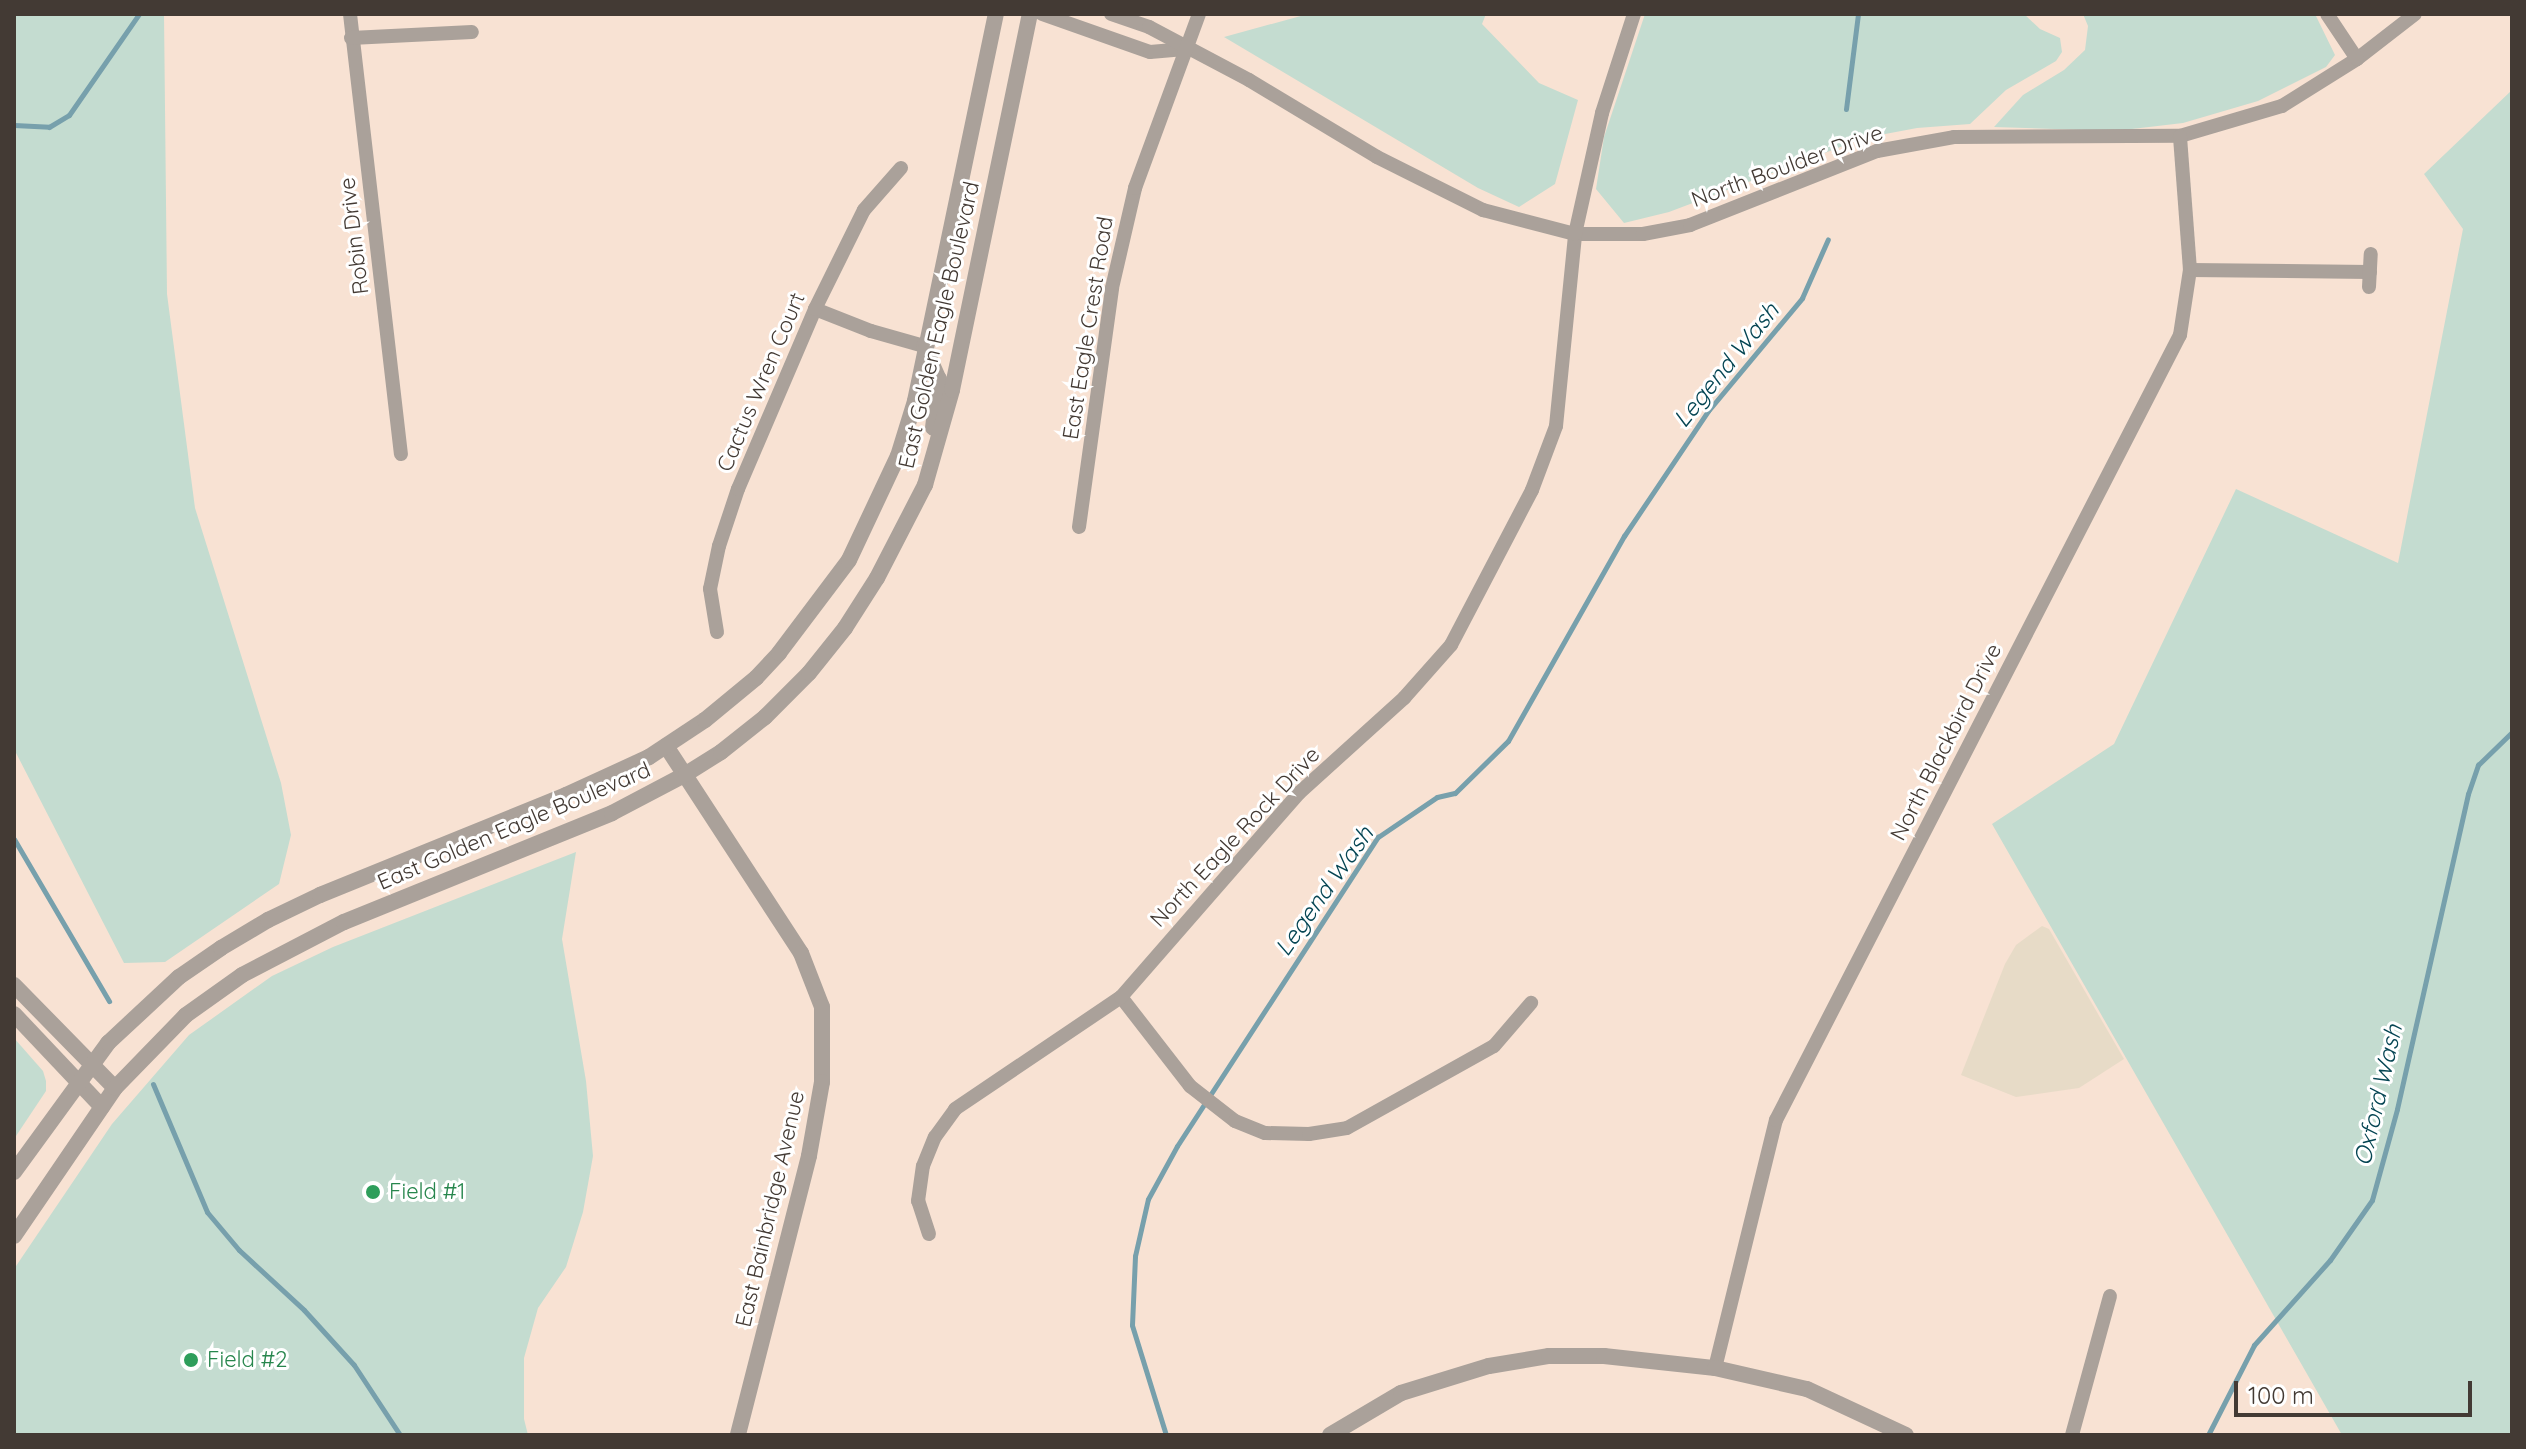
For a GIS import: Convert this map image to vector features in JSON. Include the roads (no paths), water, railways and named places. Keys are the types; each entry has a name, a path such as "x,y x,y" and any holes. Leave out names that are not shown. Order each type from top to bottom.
{"street":[{"name":"Robin Drive","path":"350,14 401,454"},
{"name":"East Golden Eagle Boulevard","path":"14,1172 108,1043 179,977 268,920 566,795 666,746 705,720 756,678 815,610 849,560 898,456 915,401 924,346 996,14"},
{"name":"East Golden Eagle Boulevard","path":"14,1236 115,1088 186,1015 289,948 612,813 686,774 721,752 765,717 809,673 845,628 877,578 925,485 952,390 1030,14"},
{"name":"North Boulder Drive","path":"1042,14 1150,52 1185,49"},
{"name":"North Boulder Drive","path":"1111,14 1149,27 1185,49 1249,80 1377,157 1483,210 1575,234 1643,234 1690,225 1877,151 1954,137 2180,136 2282,106 2357,59 2415,14"},
{"name":"East Eagle Crest Road","path":"1079,527 1112,288 1135,188 1199,14"},
{"name":"North Eagle Rock Drive","path":"929,1234 918,1201 923,1166 935,1137 955,1109 1121,997 1299,793 1404,698 1451,645 1532,490 1556,426 1575,234 1602,113 1634,14"},
{"path":"2327,14 2357,59"},
{"path":"351,38 472,32"},
{"name":"North Blackbird Drive","path":"1715,1368 1776,1120 2180,335 2190,270 2180,136"},
{"name":"Cactus Wren Court","path":"717,632 710,589 719,546 738,489 815,309 864,210 901,168"},
{"path":"2190,270 2369,280 2371,254"},
{"path":"815,309 871,331 924,346 939,379 925,485"},
{"name":"East Bainbridge Avenue","path":"666,746 801,953 822,1007 822,1082 809,1156 738,1435"},
{"path":"14,985 115,1088"},
{"path":"1121,997 1190,1086 1235,1121 1265,1133 1309,1134 1347,1128 1494,1046 1531,1003"},
{"path":"14,1014 102,1107"},
{"path":"2072,1435 2110,1296"},
{"path":"1330,1435 1401,1393 1489,1366 1549,1356 1604,1356 1715,1368 1807,1389 1906,1435"}],"waterway":[{"path":"14,125 49,127 69,115 139,14"},
{"name":"Legend Wash","path":"1846,109 1858,14"},
{"name":"Legend Wash","path":"1166,1435 1132,1325 1135,1256 1148,1199 1177,1146 1378,837 1437,797 1455,793 1508,741 1624,536 1708,411 1802,298 1828,239"},
{"name":"Oxford Wash","path":"2208,1435 2254,1345 2330,1260 2372,1200 2397,1109 2468,794 2478,765 2512,732"},
{"path":"14,839 109,1001"},
{"path":"153,1084 207,1212 239,1250 304,1310 354,1365 400,1435"}],"place":[{"name":"Field #1","path":"373,1192"},
{"name":"Field #2","path":"191,1360"}]}
